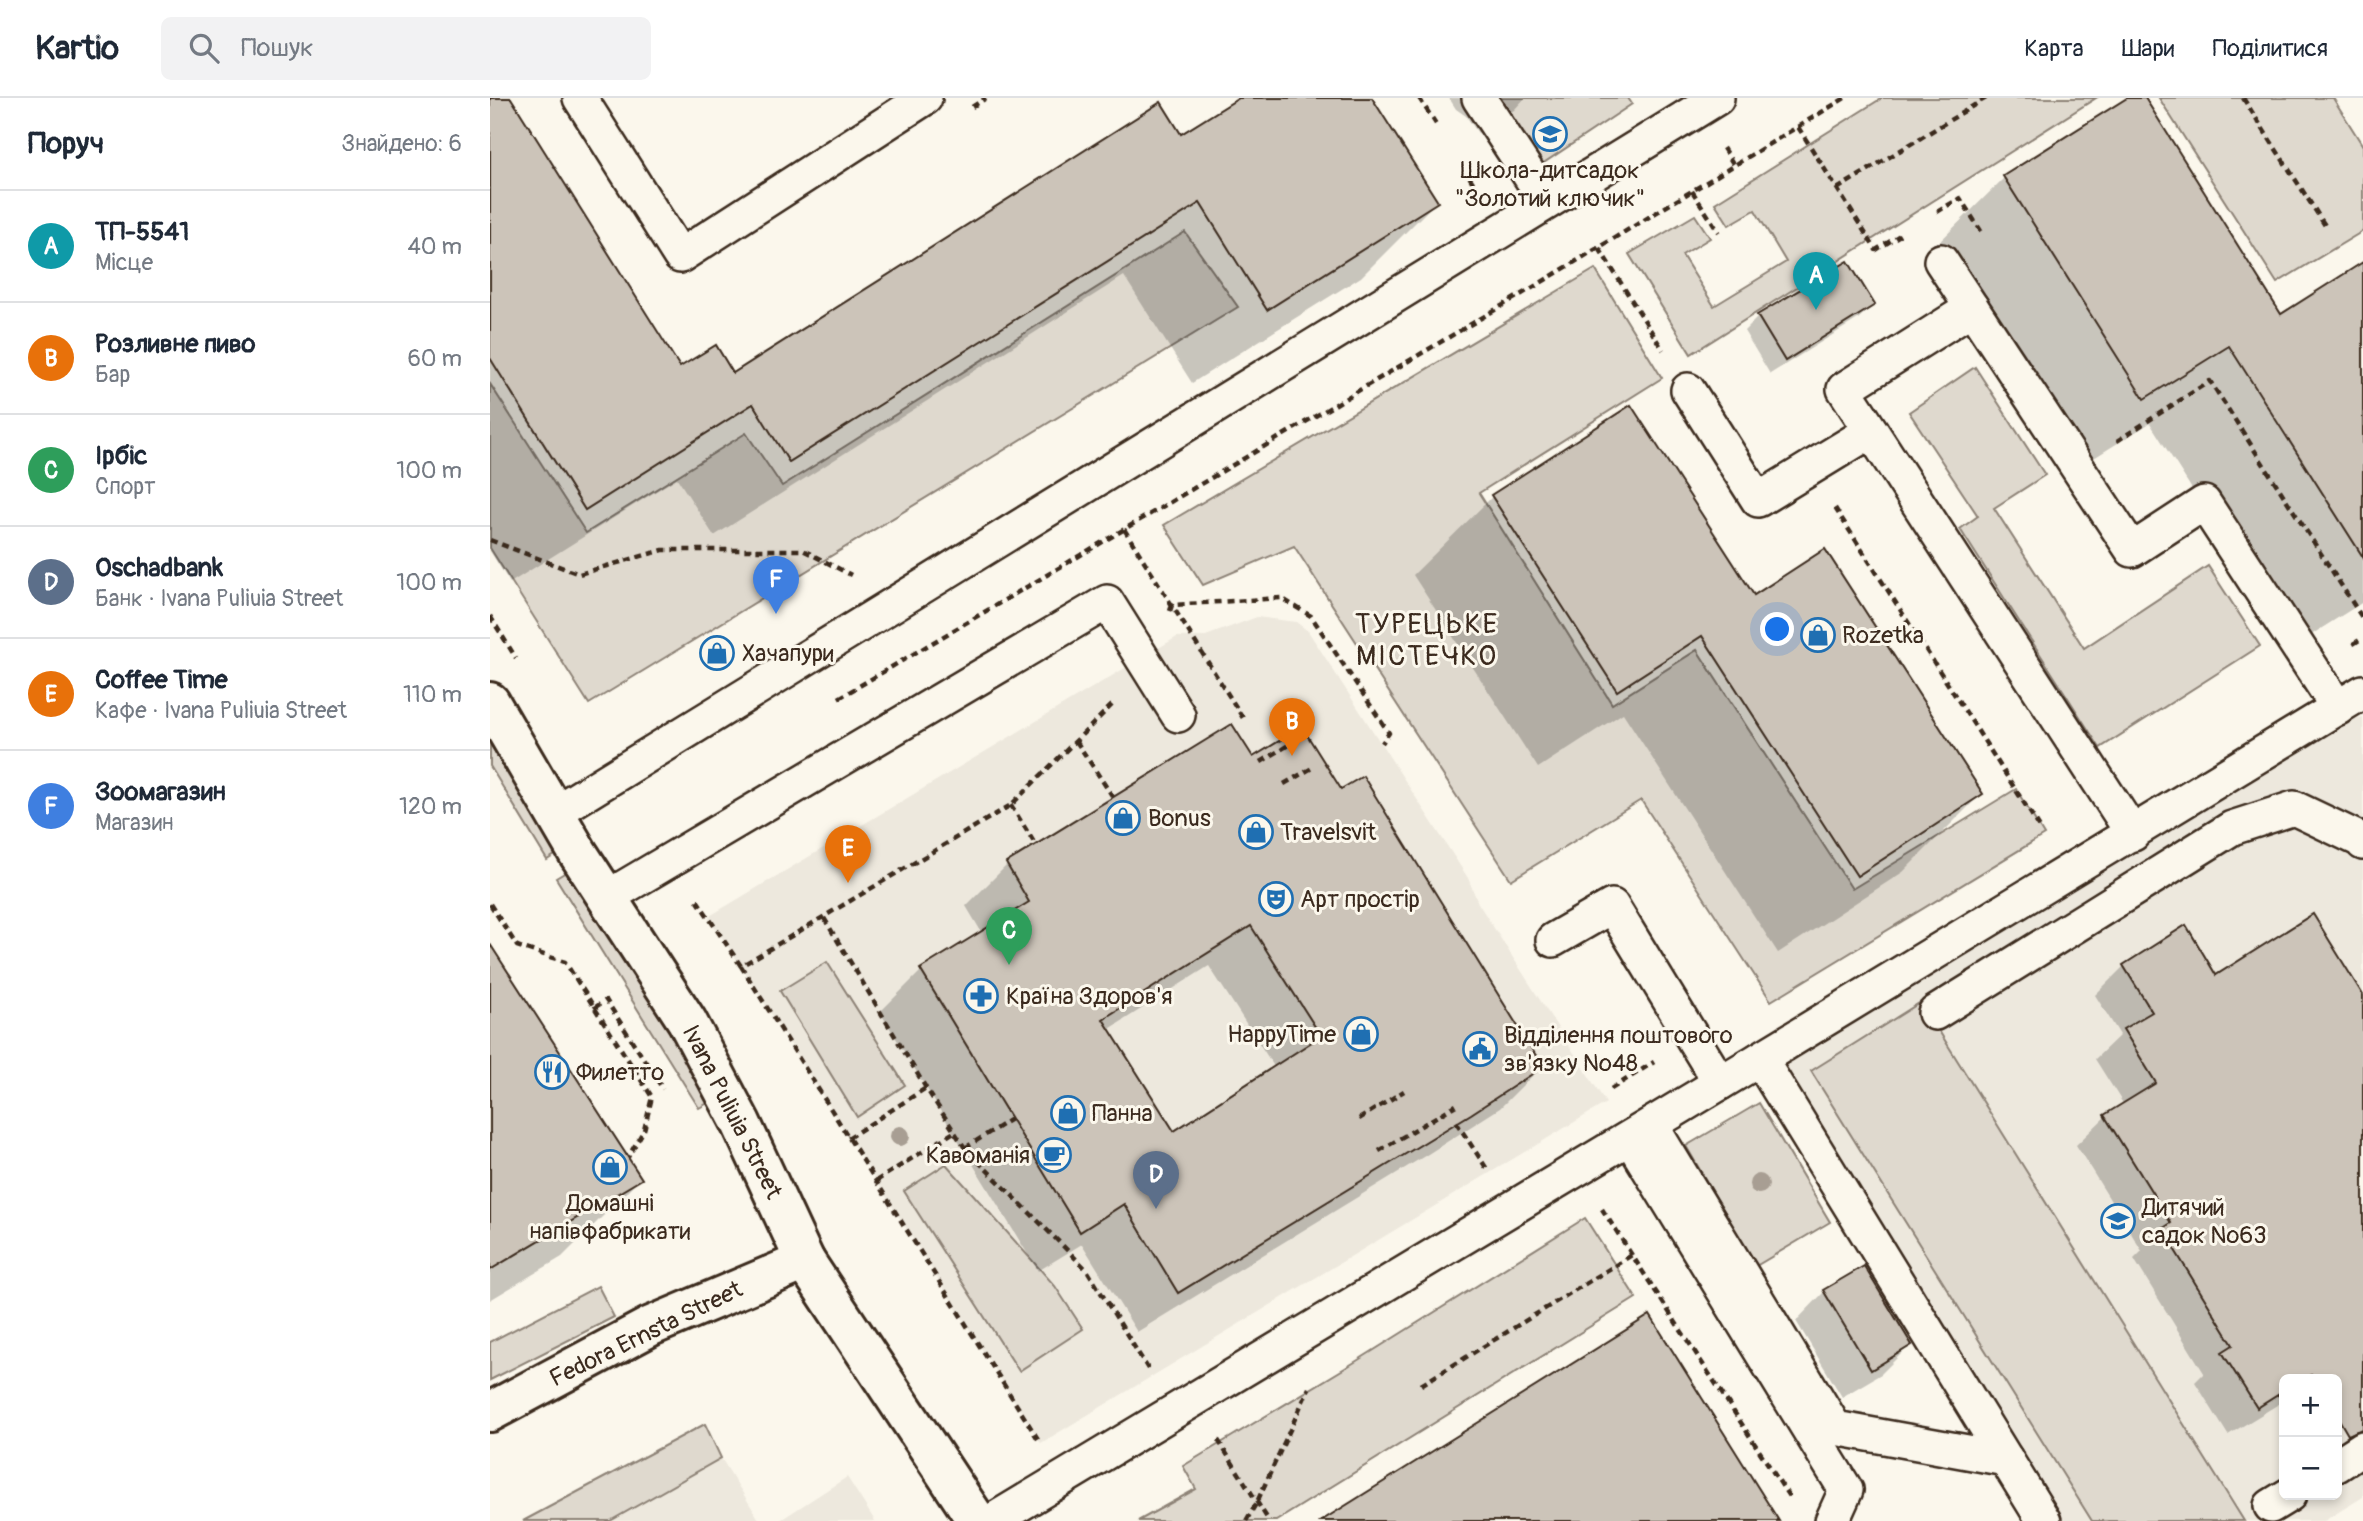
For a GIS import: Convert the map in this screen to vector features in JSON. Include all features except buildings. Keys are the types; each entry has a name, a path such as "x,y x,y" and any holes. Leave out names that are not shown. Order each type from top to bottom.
{"street":[{"name":"Ivana Puliuia Street","path":"490,702 606,898 687,1021 741,1123 805,1261 977,1521"},
{"name":"Fedora Ernsta Street","path":"490,1412 651,1326 805,1261"}],"lane":[{"path":"580,98 680,256 925,98"},
{"path":"1479,98 1547,202"},
{"path":"554,813 1547,202 1676,108 1717,98"},
{"path":"992,1521 2133,834 2350,700 2204,503 2132,550 1941,261"},
{"path":"1972,308 1844,389 2133,834"},
{"path":"1688,390 1758,500 1871,431"},
{"path":"606,898 1107,602 1178,715"},
{"path":"1935,1013 2232,828 2294,808 2363,843"},
{"path":"1553,940 1612,906 1720,1083"},
{"path":"1760,1059 2045,1521"},
{"path":"1640,1131 1835,1428 2006,1459"},
{"path":"1640,1131 1846,1490 1832,1521"},
{"path":"2342,1462 2363,1448"}],"path":[{"path":"835,700 1845,98"},
{"path":"1837,188 1986,98"},
{"path":"2243,98 2326,227"},
{"path":"1798,127 1876,250"},
{"path":"1692,191 1719,232"},
{"path":"1960,198 1982,233"},
{"path":"1599,247 1688,390"},
{"path":"2117,441 2210,381 2363,619"},
{"path":"1828,496 2044,835"},
{"path":"1124,529 1243,718"},
{"path":"490,540 579,574 663,550 803,550 854,578"},
{"path":"1172,606 1281,598 1311,616 1389,733 1381,743"},
{"path":"1149,670 1172,606"},
{"path":"1041,1443 741,966 1011,805 1120,698"},
{"path":"1076,741 1113,797"},
{"path":"1261,762 1296,741"},
{"path":"1284,784 1312,768"},
{"path":"1011,805 1035,844"},
{"path":"490,904 517,946 565,962 652,1097 644,1130 628,1157"},
{"path":"824,918 965,1148 1087,1270 1153,1377"},
{"path":"594,1008 606,1000 667,1097"},
{"path":"1602,1095 1650,1065"},
{"path":"848,1138 926,1088"},
{"path":"1359,1119 1404,1091"},
{"path":"1379,1152 1456,1105"},
{"path":"965,1148 1011,1119"},
{"path":"1457,1122 1489,1173"},
{"path":"876,1181 954,1132"},
{"path":"1597,1201 1794,1504"},
{"path":"1421,1385 1632,1255"},
{"path":"1246,1521 1314,1378"},
{"path":"1215,1435 1269,1521"}],"shaded area":[{"name":"Школа-дитсадок \"Золотий ключик\"","path":"1497,98 1628,98 1632,104 1542,164"},
{"path":"1882,98 2096,98 1691,354 1629,254 1695,215 1710,238 1682,255 1714,306 1786,262 1755,210 1729,225 1715,203"},
{"path":"2159,98 2333,98 2363,146 2363,231 2277,283"},
{"path":"1185,232 1238,307 589,704 490,548 490,384 586,533 746,433 782,486"},
{"path":"1595,269 1662,378 1479,493 1612,704 1697,650 1852,889 2016,789 2044,835 1771,1001 1641,800 1511,880 1294,546 1203,585 1164,525"},
{"path":"1975,367 2045,475 1994,508 2084,648 2208,566 2260,646 2100,748 1960,529 1978,516 1909,412"},
{"path":"1257,617 1296,622 1308,631 1468,878 1478,903 1606,1103 1041,1443 708,917 1177,637 1203,637"},
{"path":"490,717 566,848 547,860 490,766"},
{"name":"Дитячий садок №63","path":"2363,717 2363,1497 2324,1521 2056,1521 1777,1062 2339,723"},
{"path":"576,866 715,1099 699,1108 556,878"},
{"path":"827,962 905,1085 857,1117 780,991"},
{"path":"1921,1002 2244,1521 2092,1521 1811,1071"},
{"path":"1759,1103 1830,1222 1756,1266 1686,1146"},
{"path":"946,1164 1055,1286 1083,1329 1019,1371 904,1191"},
{"path":"1585,1218 1636,1298 1276,1521 1138,1521 1196,1489 1183,1466"},
{"path":"598,1286 614,1317 490,1380 490,1342"},
{"path":"705,1424 721,1458 610,1521 523,1521"},
{"path":"721,1458 760,1521 610,1521"},
{"path":"847,1477 875,1521 779,1521"}],"place":[{"name":"Школа-дитсадок \"Золотий ключик\"","path":"1550,134"},
{"name":"ТП-5541","path":"1816,310"},
{"name":"Зоомагазин","path":"776,614"},
{"name":"Rozetka","path":"1818,635"},
{"name":"Хачапури","path":"717,653"},
{"name":"Розливне пиво","path":"1292,756"},
{"name":"Bonus","path":"1123,818"},
{"name":"Travelsvit","path":"1256,832"},
{"name":"Coffee Time","path":"848,883"},
{"name":"Арт простір","path":"1276,899"},
{"name":"Ірбіс","path":"1009,965"},
{"name":"Країна Здоров'я","path":"981,996"},
{"name":"HappyTime","path":"1361,1034"},
{"name":"Відділення поштового зв'язку №48","path":"1480,1049"},
{"name":"Филетто","path":"552,1072"},
{"name":"Панна","path":"1068,1113"},
{"name":"Кавоманія","path":"1054,1155"},
{"name":"Домашні напівфабрикати","path":"610,1167"},
{"name":"Oschadbank","path":"1156,1209"},
{"name":"Дитячий садок №63","path":"2118,1221"}],"district":[{"name":"ТУРЕЦЬКЕ МІСТЕЧКО","path":"1427,640"}]}
